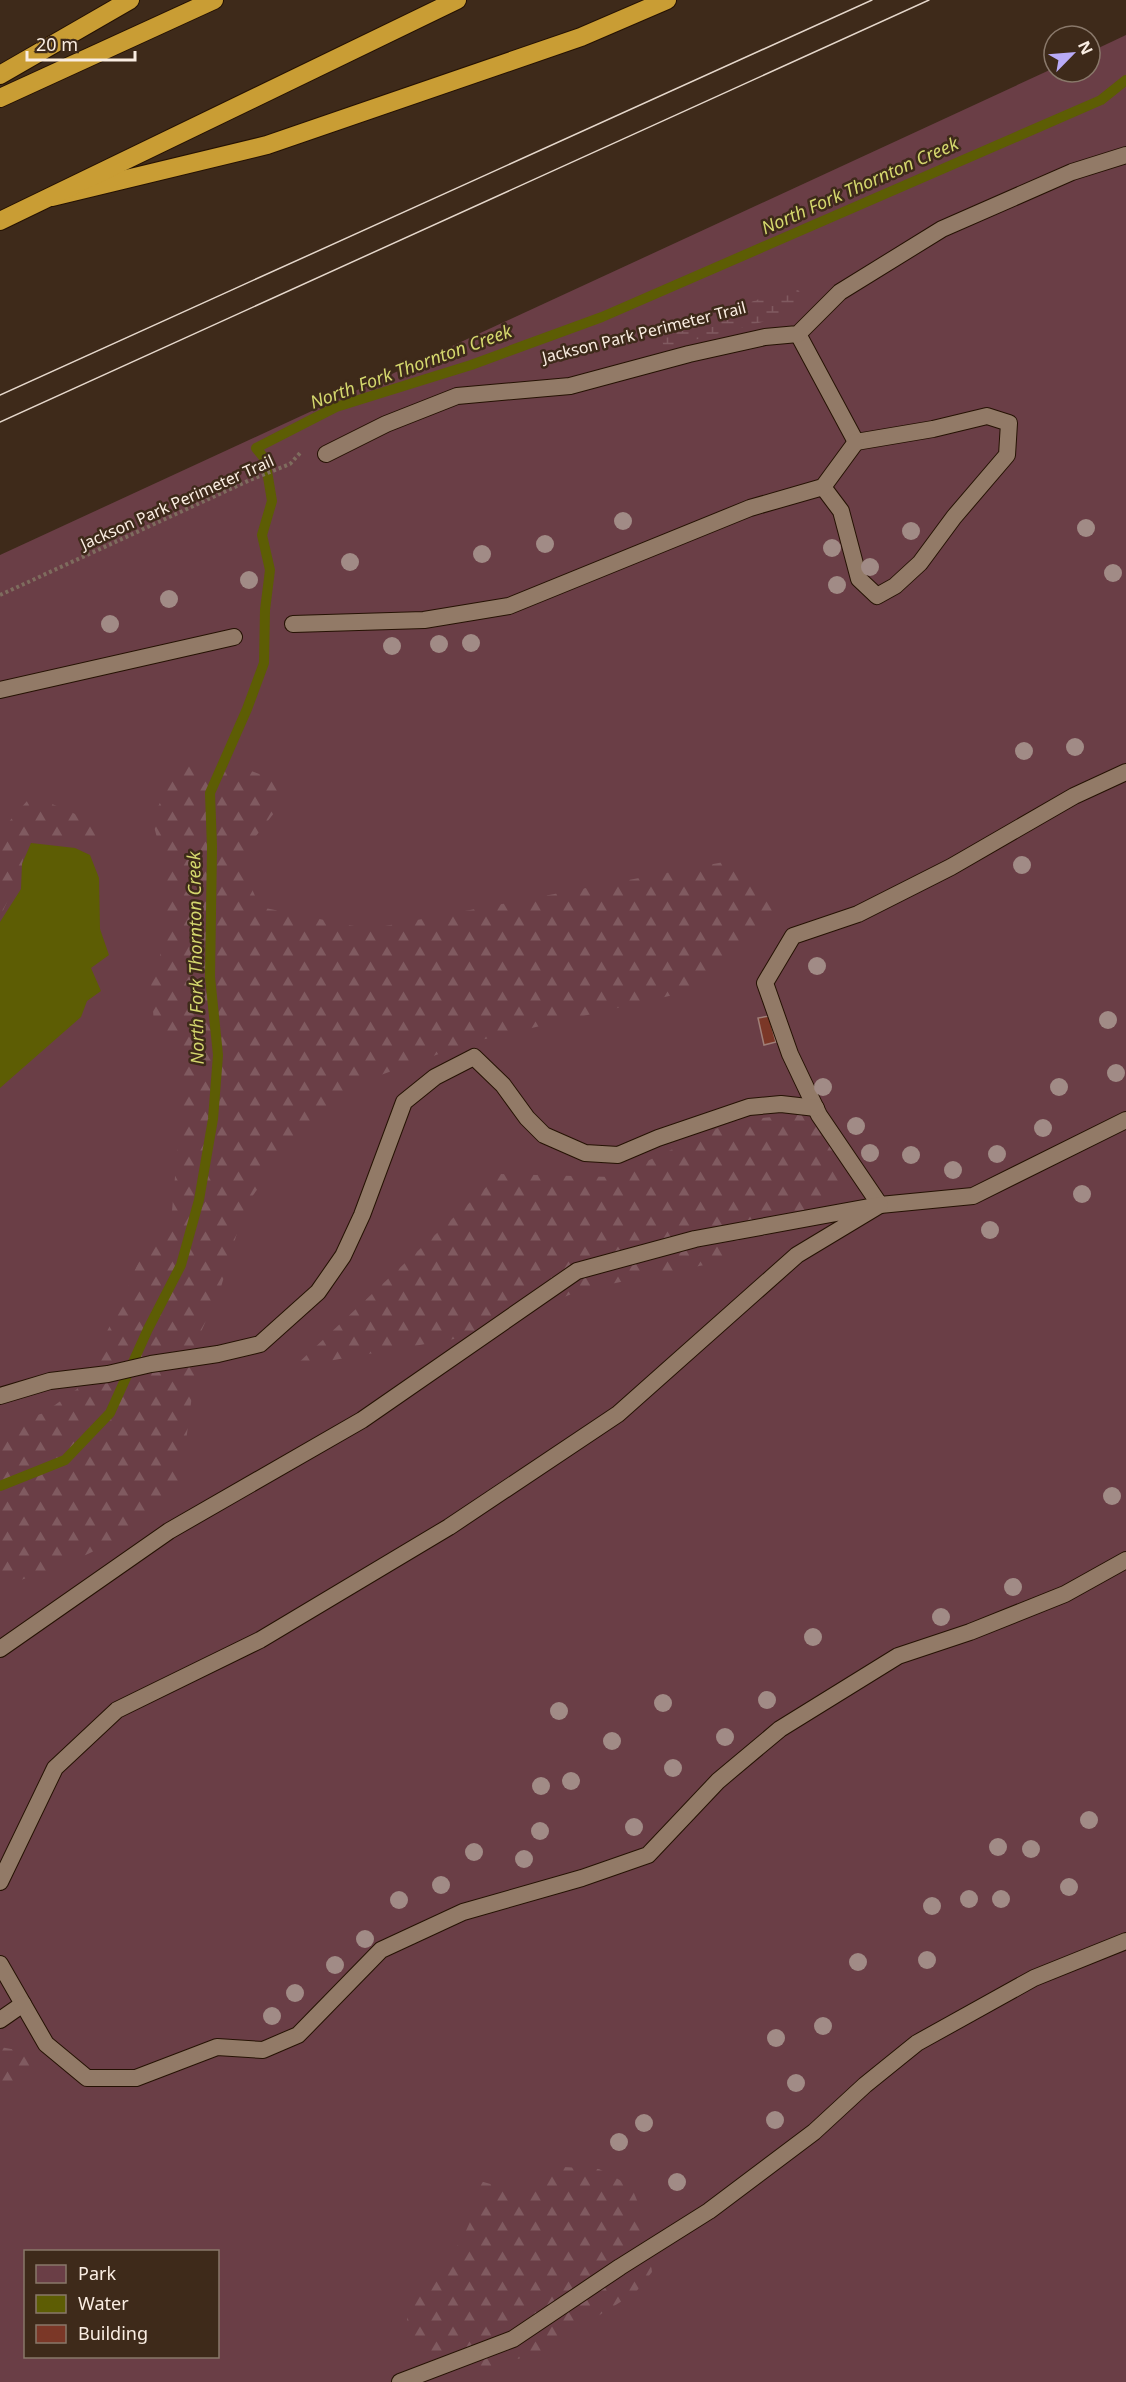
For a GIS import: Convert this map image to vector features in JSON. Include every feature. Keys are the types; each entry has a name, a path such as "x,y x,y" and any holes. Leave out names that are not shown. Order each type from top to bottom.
{"highway":[{"path":"0,75 130,0"},
{"path":"0,98 214,0"},
{"path":"0,221 457,0"},
{"path":"52,197 267,146 581,37 667,0"}],"lane":[{"path":"326,454 386,424 457,396 570,386 689,354 765,337 798,334 840,292 942,229 1072,172 1126,155"},
{"path":"798,334 856,442"},
{"path":"293,624 424,620 509,606 750,508 823,487 856,442 933,429 987,416 1009,423 1007,455 954,517 920,563 895,586 877,596 859,579 841,511 823,487"},
{"path":"0,690 234,637"},
{"path":"880,1205 816,1108 790,1054 765,983 792,936 858,914 951,867 1074,796 1126,772"},
{"path":"0,1396 50,1381 108,1374 260,1344 318,1292 343,1256 362,1215 404,1102 435,1077 474,1057 503,1085 527,1118 544,1135 585,1153 618,1155 658,1138 749,1107 781,1104 816,1108"},
{"path":"0,1649 169,1531 362,1420 577,1271 694,1239 880,1205 973,1196 1126,1120"},
{"path":"0,1882 55,1768 117,1710 260,1640 449,1527 618,1414 798,1255 880,1205"},
{"path":"0,1964 46,2044 87,2078 136,2078 217,2046 263,2050 298,2035 381,1950 463,1912 582,1878 648,1855 718,1781 780,1729 898,1656 970,1632 1065,1594 1126,1560"},
{"path":"400,2382 513,2339 709,2211 814,2132 865,2085 917,2043 1034,1978 1126,1941"},
{"path":"0,2019 23,2004"}],"path":[{"name":"Jackson Park Perimeter Trail","path":"0,596 250,480 290,464 304,447"}],"green space":[{"path":"1126,35 1126,2382 0,2382 0,555 1042,74 1042,84 1102,84 1102,46"},
{"path":"795,286 806,300 770,320 664,348 661,335"},
{"path":"181,760 246,769 277,781 278,808 256,836 243,869 260,907 369,929 724,862 785,910 699,989 472,1042 353,1085 288,1148 245,1206 221,1287 200,1334 180,1487 148,1525 65,1565 0,1587 0,1426 44,1413 77,1389 115,1316 147,1242 171,1222 185,1064 154,1024 151,983 167,934 167,875 152,819"},
{"path":"27,801 52,804 80,816 103,822 106,833 92,842 26,839 21,872 0,917 0,832"},
{"path":"803,1114 863,1160 806,1213 714,1263 581,1290 471,1336 294,1367 500,1174 613,1177 733,1121"},
{"path":"0,2047 22,2051 34,2068 0,2107"},
{"path":"546,2166 599,2169 631,2186 644,2217 652,2272 635,2293 538,2353 490,2367 443,2372 406,2339 408,2304 435,2276 458,2245 472,2217 480,2181 521,2193"}],"water":[{"path":"31,843 75,848 90,855 99,878 100,929 109,955 91,968 101,991 87,1001 81,1017 0,1088 0,922 21,889 22,864"}],"building":[{"path":"769,1016 776,1042 764,1045 758,1018"}],"waterway":[{"name":"North Fork Thornton Creek","path":"0,1486 65,1460 110,1413 148,1329 181,1265 199,1200 213,1119 218,1055 210,977 212,847 210,793 247,709 264,663 265,610 270,570 262,535 272,501 265,459 256,448 336,407 471,365 602,317 1101,100 1126,80"}],"tram line":[{"path":"0,395 872,0"},
{"path":"0,422 929,0"}]}
